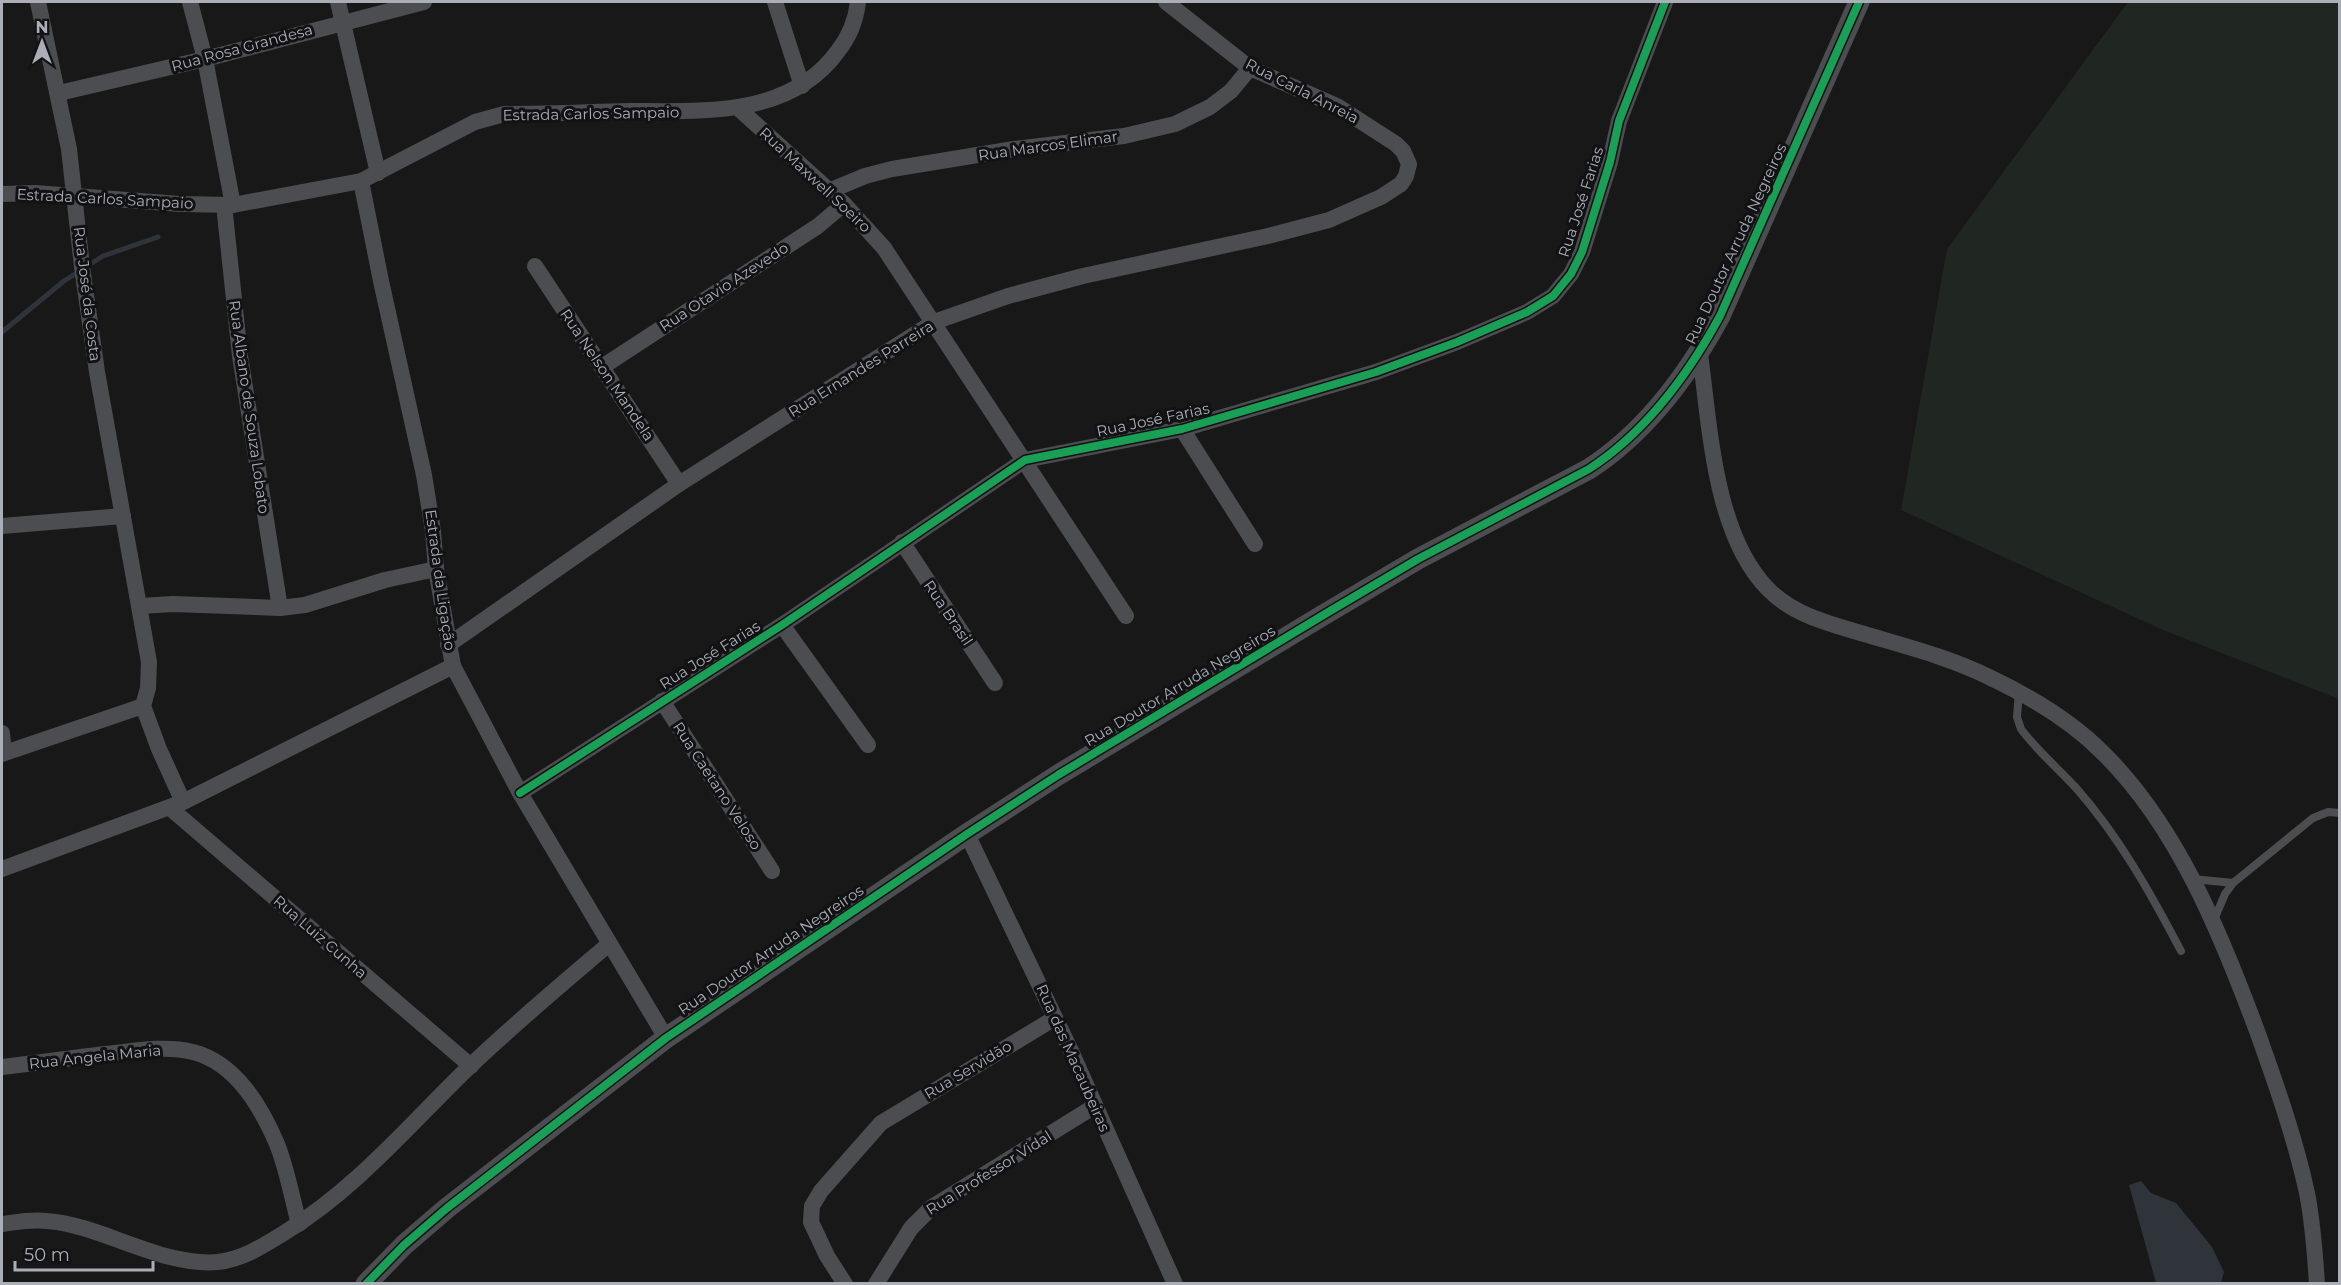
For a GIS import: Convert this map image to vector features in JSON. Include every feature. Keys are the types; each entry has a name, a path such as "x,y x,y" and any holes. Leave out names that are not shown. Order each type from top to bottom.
{"street":[{"name":"Rua José da Costa","path":"38,2 69,149 82,267 97,372 123,516"},
{"name":"Rua Albano de Souza Lobato","path":"190,2 206,59 228,205 240,356 280,608"},
{"path":"338,2 378,173"},
{"name":"Rua Rosa Grandesa","path":"59,93 206,59 424,2"},
{"path":"775,2 802,86"},
{"name":"Estrada Carlos Sampaio","path":"2,194 35,193 228,205 361,181 474,122 504,114 685,112 738,108 785,94 802,86 828,65 845,42 857,14 858,2"},
{"name":"Rua Carla Anreia","path":"1166,2 1250,68 1348,112 1396,144 1408,158"},
{"name":"Rua José Farias","path":"520,793 782,625 1026,460 1182,429 1376,372 1457,342 1527,312 1553,296 1571,274 1582,252 1628,95 1665,2"},
{"name":"Rua Doutor Arruda Negreiros","path":"366,1284 404,1245 447,1208 666,1038 967,834 1058,775 1324,614 1418,559 1605,459 1634,434 1653,413 1700,354 1720,316 1859,2"},
{"name":"Rua Marcos Elimar","path":"829,191 879,171 1014,149 1124,136 1175,124 1210,107 1231,91 1250,68"},
{"name":"Rua Maxwell Soeiro","path":"738,108 844,204 884,248 1026,460 1126,616"},
{"name":"Rua Ernandes Parreira","path":"448,645 679,484 934,322 1008,296 1083,276 1329,220 1395,189 1406,176 1408,158"},
{"name":"Estrada da Ligação","path":"361,181 424,476 434,531 436,569 453,666 520,793 666,1038"},
{"name":"Rua Otavio Azevedo","path":"602,367 818,226 844,204"},
{"name":"Rua Nelson Mandela","path":"535,266 679,484"},
{"path":"1700,354 1715,466 1726,509 1739,544 1766,587 1784,604 1814,618 1972,668 2019,691 2066,721 2103,752 2136,791 2163,829 2193,879 2214,921 2265,1052 2297,1154 2312,1227 2317,1284"},
{"path":"1182,429 1255,544"},
{"path":"2,526 123,516 150,676 143,706 3,753 2,733"},
{"name":"Rua Brasil","path":"902,542 995,682"},
{"path":"140,606 173,604 280,608 321,602 361,587 436,569"},
{"path":"782,625 868,745"},
{"path":"2,869 177,805 453,666"},
{"name":"Rua Caetano Veloso","path":"662,701 772,871"},
{"name":"Rua Luiz Cunha","path":"143,706 177,805 471,1066"},
{"name":"Rua das Macaubeiras","path":"967,834 1095,1106 1167,1280"},
{"path":"2,1224 26,1220 48,1221 165,1256 214,1262 233,1260 252,1252 299,1224 337,1197 471,1066 609,944"},
{"name":"Rua Servidão","path":"845,1284 827,1256 811,1222 812,1206 820,1191 881,1123 1055,1018"},
{"name":"Rua Angela Maria","path":"2,1067 146,1049 194,1052 213,1060 249,1092 264,1118 278,1146 299,1224"},
{"name":"Rua Professor Vidal","path":"876,1284 911,1228 932,1207 1095,1106"}],"lane":[{"path":"2019,691 2017,711 2021,729 2076,788 2102,820 2126,854 2181,951"},
{"path":"2214,921 2225,894 2233,882 2313,818 2328,812 2340,813"},
{"path":"2193,879 2233,882"}],"shaded area":[{"path":"2128,2 2339,2 2339,699 2163,630 1901,510 1947,249"},
{"path":"2141,1181 2151,1193 2176,1203 2212,1247 2224,1272 2221,1283 2156,1283 2129,1185"}],"waterway":[{"path":"2,332 64,281 103,256 158,237"}],"cycle path":[{"path":"520,793 782,625 1025,460 1182,429 1376,372 1457,342 1527,312 1553,296 1571,274 1582,252 1610,162 1619,121 1665,2"},
{"path":"366,1284 404,1245 447,1208 666,1038 967,834 1058,775 1418,559 1589,469 1629,438 1680,381 1720,316 1859,2"}]}
